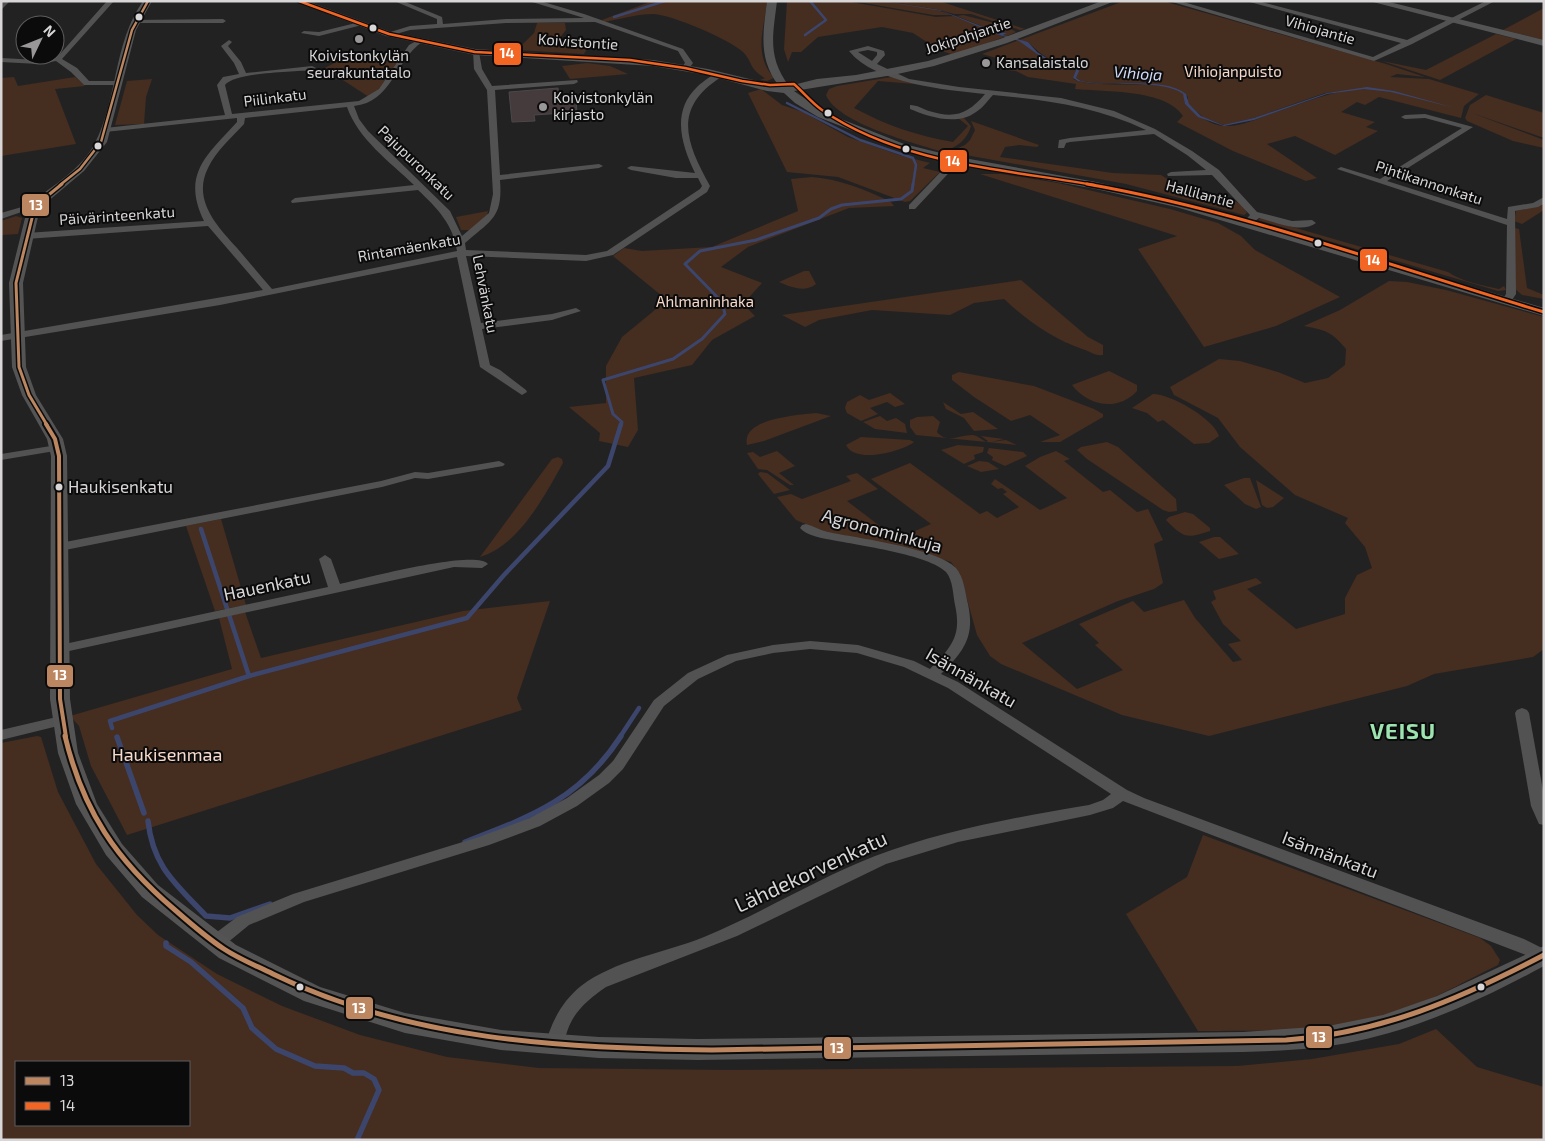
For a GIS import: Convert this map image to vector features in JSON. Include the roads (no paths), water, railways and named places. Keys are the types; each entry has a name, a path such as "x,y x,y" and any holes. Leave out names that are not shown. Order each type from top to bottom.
{"street":[{"path":"1,8 7,1"},
{"path":"65,54 111,1"},
{"path":"1,216 35,206 86,161 101,142 134,22 148,1"},
{"name":"Koivistontie","path":"298,1 388,34 475,52 607,58 685,68 742,81 790,87"},
{"path":"397,1 440,18 440,26"},
{"path":"532,1 681,50 689,62 685,68"},
{"path":"772,1 766,45 767,56 790,87"},
{"name":"Jokipohjantie","path":"790,87 890,73 943,62 1111,1"},
{"name":"Vihiojantie","path":"1172,1 1374,59 1410,43"},
{"path":"1249,1 1410,43 1492,1"},
{"path":"1374,1 1544,43"},
{"path":"388,34 410,28 506,21 594,20"},
{"path":"134,22 223,21"},
{"path":"304,33 319,34 360,24"},
{"name":"Piilinkatu","path":"105,130 333,105 350,106 381,94 407,54 420,41"},
{"path":"229,42 224,46 237,62 243,75"},
{"name":"Lehvänkatu","path":"475,52 478,69 490,88 497,194 493,214 460,242 461,252 486,369 496,372 522,392"},
{"path":"1,60 15,61"},
{"path":"873,64 906,81 1054,99 1092,107 1128,119 1200,159 1216,172 1251,219 1292,224 1312,223"},
{"path":"65,65 74,70 87,84 118,83"},
{"path":"229,117 222,82 226,79 243,75 312,68"},
{"name":"Rintamäenkatu","path":"1,338 220,302 461,252 586,258 606,255 704,190 706,186 700,176 684,128 685,110 704,84 718,75"},
{"path":"490,88 574,82"},
{"name":"Hallilantie","path":"790,87 828,120 900,147 955,162 1111,188 1251,219 1544,312"},
{"path":"913,108 943,116 964,116 974,111 991,92"},
{"name":"Pajupuronkatu","path":"350,106 355,119 365,133 450,217 460,242"},
{"path":"241,116 241,122 205,164 198,180 196,191 210,223 270,292"},
{"path":"1380,182 1468,127 1425,116 1405,117"},
{"path":"1061,146 1060,143 1065,141 1154,132"},
{"path":"912,206 955,162"},
{"path":"496,178 598,166"},
{"path":"631,168 676,175 700,176"},
{"name":"Pihtikannonkatu","path":"1341,169 1510,223"},
{"path":"1171,174 1216,172"},
{"path":"295,201 419,187"},
{"path":"1507,301 1511,294 1511,209 1536,204 1544,200"},
{"path":"35,206 26,236 16,283 19,367 23,382 51,431 57,448 60,467 61,720 62,736 77,786 107,839 136,876 155,895 192,928 273,976 339,1003 408,1024 449,1033 554,1047 606,1049 1214,1043 1290,1039 1347,1033 1408,1018 1481,989 1543,955"},
{"name":"Päivärinteenkatu","path":"26,236 210,223"},
{"path":"476,327 552,317 576,311"},
{"path":"1,457 57,448"},
{"path":"60,547 382,484 415,475 428,476 500,464"},
{"name":"Agronominkuja","path":"806,528 828,536 926,558 945,564 951,570 962,603 965,629 959,645 934,674"},
{"path":"325,558 335,589"},
{"name":"Hauenkatu","path":"60,650 454,563 482,564"},
{"name":"Isännänkatu","path":"215,943 243,921 299,898 484,841 552,813 592,788 618,765 653,711 676,688 705,669 732,658 773,649 827,645 875,652 934,674 1122,794 1196,825 1518,944 1543,955"},
{"path":"1522,713 1538,806 1544,820"},
{"path":"1,735 61,720"},
{"name":"Lähdekorvenkatu","path":"554,1047 557,1029 565,1015 579,998 602,981 712,940 880,860 948,838 1090,810 1108,804 1122,794"}],"water":[{"path":"880,1 940,10 996,32 1007,33 1003,35 1028,42 1037,52 1048,59 1078,69 1076,78 1081,81 1164,85 1176,89 1186,94 1189,104 1201,116 1223,125 1254,118 1327,93 1367,87 1394,91 1455,108 1391,92 1364,89 1327,94 1254,120 1224,126 1198,117 1185,104 1183,94 1174,89 1162,86 1103,84 1089,83 1078,81 1073,78 1076,70 1044,59 1019,41 996,34 942,11"}],"waterway":[{"path":"614,17 665,1"},
{"path":"805,35 826,20 810,1"},
{"path":"787,103 860,140 913,158 916,165 913,185"},
{"path":"621,425 622,422 613,414 603,380 673,359 702,339 725,314 722,302 685,264 700,251 756,240 819,218 831,209 842,205 901,199 912,191 913,184"},
{"path":"249,676 467,618 504,575 608,466 621,424"},
{"path":"201,529 249,676"},
{"path":"112,728 110,721 249,676"},
{"path":"620,737 639,708"},
{"path":"465,842 533,814 553,803 589,775 605,758 621,736"},
{"path":"117,737 144,813"},
{"path":"148,821 155,851 161,863 176,884 206,916 230,918 270,904"},
{"path":"166,943 166,946 191,962 243,1008 252,1028 276,1049 315,1066 344,1068 353,1073 364,1073 374,1079 379,1090 357,1140"}],"place":[{"name":"Koivistonkylän seurakuntatalo","path":"359,39"},
{"name":"Kansalaistalo","path":"986,63"},
{"name":"Koivistonkylän kirjasto","path":"543,107"},
{"name":"Haukisenkatu","path":"59,487"}],"district":[{"name":"VEISU","path":"1403,731"}],"park label":[{"name":"Vihiojanpuisto","path":"1233,72"},
{"name":"Ahlmaninhaka","path":"705,302"},
{"name":"Haukisenmaa","path":"167,755"}],"water label":[{"name":"Vihioja","path":"1138,73"}]}
